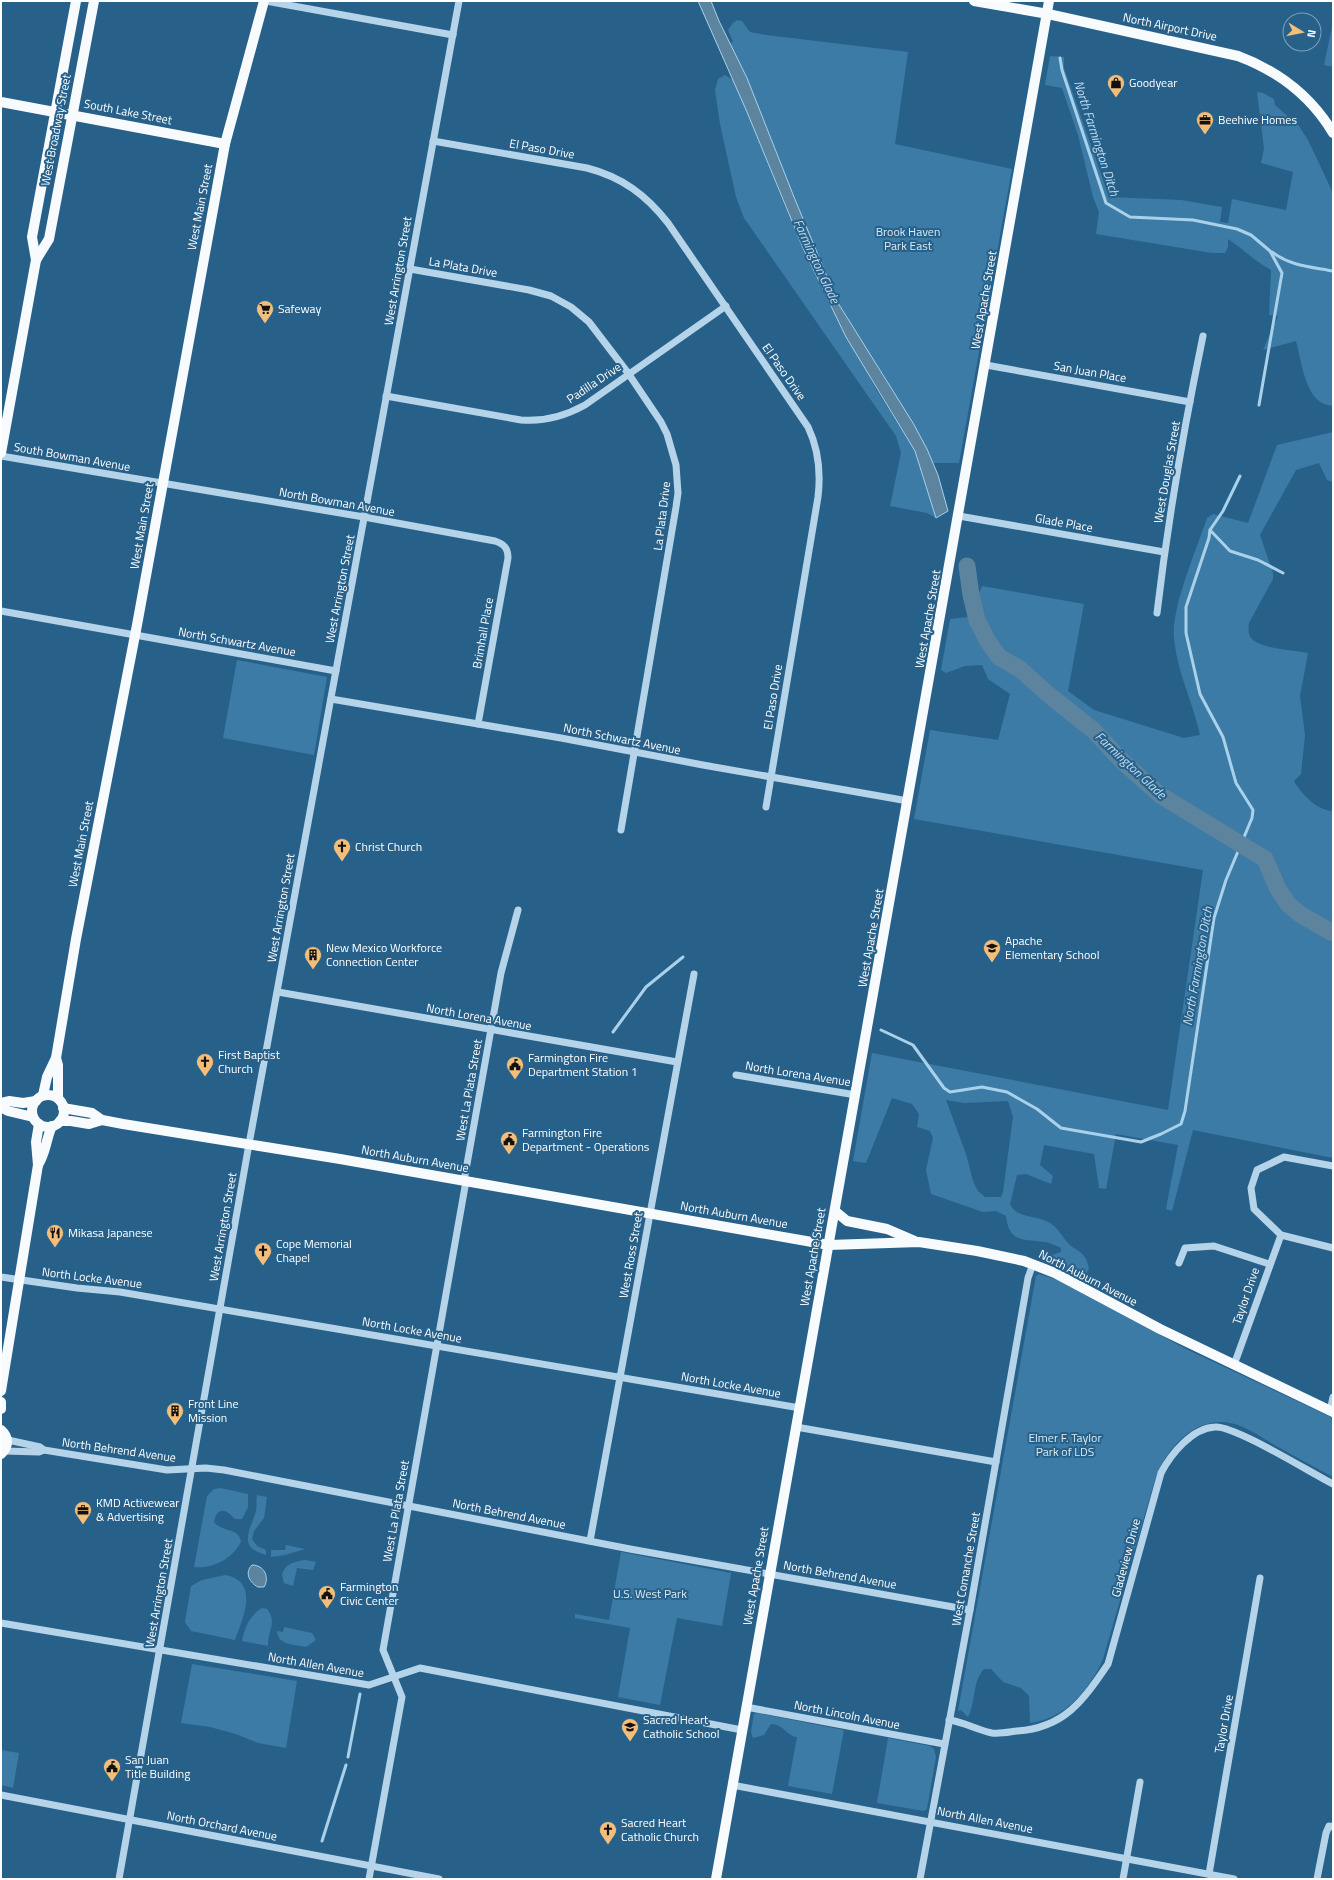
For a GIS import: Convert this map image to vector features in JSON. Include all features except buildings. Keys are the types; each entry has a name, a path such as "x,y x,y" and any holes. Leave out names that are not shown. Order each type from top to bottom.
{"main road":[{"name":"West Broadway Street","path":"1,453 36,260 32,237 76,1"},
{"name":"West Broadway Street","path":"36,260 49,239 94,1"},
{"name":"West Main Street","path":"40,1098 47,1077 56,1058 76,939 163,484 225,144 265,1"},
{"name":"North Airport Drive","path":"974,1 1048,14 1217,50 1255,62 1296,88 1309,101 1333,133"},
{"name":"West Apache Street","path":"716,1879 1050,1"},
{"name":"South Lake Street","path":"1,102 225,144"},
{"name":"West Main Street","path":"56,1058 58,1065 58,1098"},
{"path":"1,1103 9,1101 23,1103 53,1096 58,1098 63,1108 56,1124 48,1135 43,1158 38,1165"},
{"path":"1,1391 38,1165 36,1121 33,1112 40,1098"},
{"path":"1,1107 36,1121 56,1124"},
{"name":"North Auburn Avenue","path":"63,1108 92,1113 102,1120 465,1181 829,1245 919,1242 977,1251 1033,1264 1055,1273 1160,1329 1332,1412"},
{"name":"North Auburn Avenue","path":"56,1124 72,1121 89,1124 102,1120"},
{"path":"835,1211 847,1221 887,1228 919,1242"},
{"path":"1,1402 1,1409"},
{"path":"1,1429 8,1440 3,1453"}],"street":[{"path":"265,1 453,35"},
{"name":"West Arrington Street","path":"119,1879 161,1649 249,1144 459,1"},
{"name":"El Paso Drive","path":"433,141 587,168 623,182 645,197 657,209 726,306 808,427 815,445 820,472 818,497 766,807"},
{"name":"La Plata Drive","path":"410,269 529,290 550,296 571,307 589,322 628,373 661,422 666,434 676,465 678,480 676,507 621,830"},
{"name":"Padilla Drive","path":"386,396 521,420 540,420 552,418 575,411 726,306"},
{"name":"West Douglas Street","path":"1157,613 1164,552 1203,336"},
{"name":"San Juan Place","path":"986,364 1190,402"},
{"name":"South Bowman Avenue","path":"1,456 163,484"},
{"name":"North Bowman Avenue","path":"163,484 364,517 495,541 506,546"},
{"name":"Glade Place","path":"959,516 1164,552"},
{"name":"Brimhall Place","path":"478,724 508,558 508,550 506,546"},
{"name":"North Schwartz Avenue","path":"1,610 134,636 336,671"},
{"name":"North Schwartz Avenue","path":"331,699 908,801"},
{"name":"West La Plata Street","path":"368,1879 402,1697 383,1650 501,973 518,910"},
{"name":"West Ross Street","path":"590,1541 694,974"},
{"name":"North Lorena Avenue","path":"278,992 677,1062"},
{"name":"North Lorena Avenue","path":"736,1075 856,1095"},
{"path":"1333,1166 1284,1157 1257,1170 1251,1188 1254,1209 1281,1235 1333,1248"},
{"name":"Taylor Drive","path":"1234,1365 1269,1264 1281,1235"},
{"path":"1179,1263 1185,1248 1214,1246 1269,1264"},
{"name":"West Comanche Street","path":"920,1879 970,1610 1028,1278 1033,1264"},
{"name":"North Locke Avenue","path":"1,1277 77,1288 120,1292 220,1308 800,1408"},
{"path":"1332,1412 1333,1397"},
{"path":"796,1427 996,1462"},
{"name":"Gladeview Drive","path":"949,1720 994,1733 1026,1731 1044,1727 1068,1714 1092,1688 1108,1664 1161,1473 1174,1454 1196,1432 1215,1427 1234,1431 1333,1484"},
{"name":"North Behrend Avenue","path":"8,1440 40,1447 44,1450 167,1470 192,1470 206,1468 224,1470 590,1541 970,1610"},
{"name":"North Behrend Avenue","path":"3,1453 39,1452 44,1450"},
{"name":"Taylor Drive","path":"1209,1874 1260,1578"},
{"name":"North Allen Avenue","path":"1,1623 369,1685 420,1668 742,1730"},
{"name":"North Lincoln Avenue","path":"746,1707 944,1744"},
{"path":"1123,1879 1140,1782"},
{"name":"North Allen Avenue","path":"732,1785 931,1821 1234,1879"},
{"name":"North Orchard Avenue","path":"1,1795 439,1879"},
{"path":"1317,1879 1326,1832 1329,1826 1333,1827"}],"green space":[{"name":"Brook Haven Park East","path":"737,20 742,21 750,32 766,35 908,52 895,144 1012,169 959,463 933,463 913,423 838,303 747,78 730,43 733,42 728,30"},
{"path":"1333,22 1333,67 1324,65"},
{"path":"1050,56 1064,57 1064,68 1109,197 1181,200 1222,207 1220,222 1228,223 1232,199 1286,210 1293,172 1261,163 1264,148 1257,92 1263,93 1274,99 1275,105 1299,126 1308,140 1333,193 1333,406 1324,404 1316,398 1311,391 1303,371 1296,341 1263,350 1278,316 1269,315 1271,270 1228,239 1228,247 1225,253 1212,253 1096,234 1099,212 1093,197 1078,135 1062,88 1045,85"},
{"path":"725,75 733,80 788,214 823,292 876,389 915,451 936,518 927,513 890,506 901,453 896,436 744,218 736,197 720,124 715,90 718,79"},
{"path":"1333,432 1333,482 1327,480 1319,463 1296,470 1260,535 1273,573 1273,579 1249,623 1248,628 1250,637 1258,643 1308,653 1300,696 1305,735 1301,774 1294,781 1310,801 1322,808 1333,811 1333,930 1302,913 1290,901 1282,890 1273,860 1266,851 1224,831 1160,794 1125,761 1095,728 1056,697 1029,669 999,649 983,615 978,596 982,586 1084,604 1068,691 1094,710 1184,738 1200,735 1178,663 1174,638 1174,625 1180,595 1207,518 1213,514 1248,523 1277,445"},
{"path":"971,610 981,638 993,658 1016,668 1037,688 1093,732 1162,801 1173,805 1199,820 1222,838 1257,856 1265,866 1283,907 1307,923 1333,936 1333,1158 1193,1130 1172,1211 1166,1209 1178,1145 1116,1134 1106,1189 1099,1188 1094,1154 1044,1145 1040,1165 1053,1176 1051,1184 1026,1174 1017,1175 1010,1204 1017,1212 1050,1223 1056,1228 1068,1243 1085,1258 1089,1269 1085,1275 1075,1276 1052,1264 1050,1258 1052,1255 1061,1252 1061,1248 1047,1242 1018,1238 1010,1231 1006,1216 996,1211 983,1212 931,1194 926,1170 933,1138 930,1131 917,1127 919,1114 912,1104 892,1098 866,1163 853,1161 872,1053 1168,1110 1203,870 914,819 930,730 998,740 1010,694 988,679 982,665 965,666 946,673 941,670 950,619 968,617","holes":["946,1100 964,1103 1008,1101 1013,1117 1003,1192 1001,1197 985,1197 978,1191 973,1181 966,1154"]},
{"path":"237,660 327,677 314,755 223,738"},
{"name":"Elmer F. Taylor Park of LDS","path":"1039,1274 1058,1280 1186,1349 1333,1418 1333,1477 1243,1427 1228,1423 1214,1422 1190,1432 1170,1451 1156,1476 1103,1659 1098,1670 1083,1692 1065,1709 1054,1716 1030,1723 1029,1696 1021,1688 1003,1682 991,1669 984,1669 980,1674 968,1717 961,1710 958,1711 1036,1276"},
{"path":"220,1488 248,1494 248,1507 242,1519 235,1519 225,1511 220,1511 217,1513 214,1522 222,1528 237,1534 240,1537 241,1542 233,1553 221,1562 208,1566 194,1567 207,1496 214,1489"},
{"path":"257,1495 267,1497 264,1518 254,1531 252,1539 257,1546 266,1550 266,1555 251,1548 248,1538 256,1511"},
{"path":"286,1545 305,1549 285,1555 271,1557 271,1550 285,1550"},
{"name":"U.S. West Park","path":"621,1552 731,1573 722,1626 677,1618 660,1705 618,1697 630,1628 575,1618 575,1614 609,1620"},
{"path":"305,1560 316,1562 313,1570 297,1568 293,1586 284,1583 282,1575 285,1568 291,1564"},
{"path":"225,1575 236,1579 246,1592 245,1611 235,1640 191,1631 185,1622 191,1586 202,1580"},
{"path":"262,1608 267,1609 272,1619 268,1646 242,1641 248,1622"},
{"path":"284,1627 312,1633 316,1640 306,1647 287,1644 280,1639 277,1631 283,1632"},
{"path":"192,1664 297,1681 286,1748 258,1743 236,1734 210,1727 181,1723"},
{"path":"757,1713 844,1730 832,1794 788,1786 797,1737 790,1735 779,1726 771,1724 764,1735 753,1738 751,1732 754,1714"},
{"path":"888,1738 930,1746 934,1749 936,1757 927,1809 924,1811 877,1803"},
{"path":"1,1750 19,1753 13,1788 1,1785"}],"water":[{"path":"698,1 711,1 719,21 747,78 838,303 913,423 927,449 938,475 948,511 936,518 915,451 846,337 803,248 747,112"},
{"path":"252,1565 260,1567 265,1572 266,1583 264,1587 258,1587 250,1580 248,1571"}],"waterway":[{"name":"North Farmington Ditch","path":"1060,58 1062,70 1106,203 1130,217 1193,220 1237,229 1251,235 1270,251 1282,273 1259,405"},
{"path":"1272,252 1279,257 1294,263 1333,271"},
{"name":"North Farmington Ditch","path":"881,1030 913,1045 944,1088 950,1092 982,1087 1007,1092 1037,1109 1061,1128 1141,1142 1181,1124 1185,1111 1214,918 1226,880 1252,818 1253,810 1236,783 1223,737 1200,694 1186,633 1186,607 1209,538 1210,530 1223,511 1240,476"},
{"path":"1210,530 1230,551 1258,560 1283,573"},
{"name":"Farmington Glade","path":"967,566 971,595 977,620 987,640 999,657 1020,669 1049,695 1093,730 1124,763 1160,795 1265,859 1278,889 1288,904 1301,915 1333,933"},
{"name":"North Farmington Ditch","path":"613,1032 646,987 683,957"},
{"name":"North Farmington Ditch","path":"348,1757 360,1694"},
{"name":"North Farmington Ditch","path":"322,1841 346,1765"}],"place":[{"name":"Goodyear","path":"1116,98"},
{"name":"Beehive Homes","path":"1205,135"},
{"name":"Safeway","path":"265,324"},
{"name":"Christ Church","path":"342,862"},
{"name":"Apache Elementary School","path":"992,963"},
{"name":"New Mexico Workforce Connection Center","path":"313,970"},
{"name":"First Baptist Church","path":"205,1077"},
{"name":"Farmington Fire Department Station 1","path":"515,1080"},
{"name":"Farmington Fire Department - Operations","path":"509,1155"},
{"name":"Mikasa Japanese","path":"55,1248"},
{"name":"Cope Memorial Chapel","path":"263,1266"},
{"name":"Front Line Mission","path":"175,1426"},
{"name":"KMD Activewear & Advertising","path":"83,1525"},
{"name":"Farmington Civic Center","path":"327,1609"},
{"name":"Sacred Heart Catholic School","path":"630,1742"},
{"name":"San Juan Title Building","path":"112,1782"},
{"name":"Sacred Heart Catholic Church","path":"608,1845"}]}
